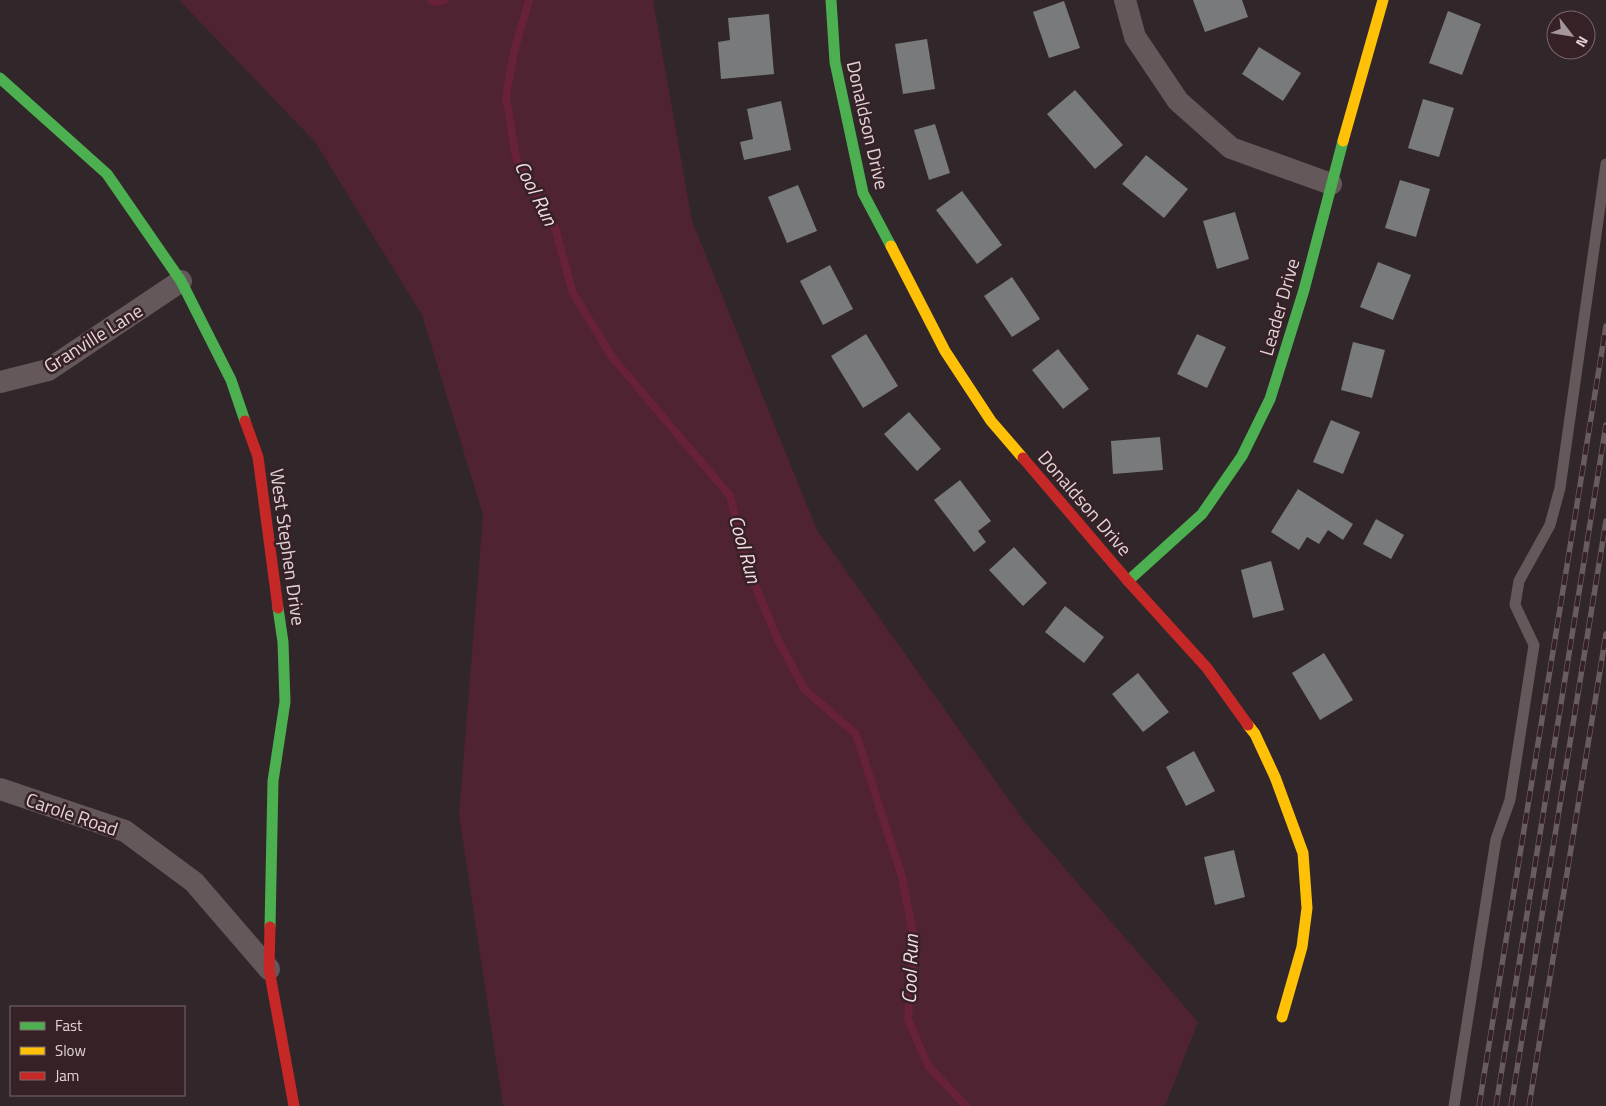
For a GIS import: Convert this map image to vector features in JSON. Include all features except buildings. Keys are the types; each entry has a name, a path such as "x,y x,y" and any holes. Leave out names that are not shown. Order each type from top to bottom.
{"street":[{"name":"Donaldson Drive","path":"831,0 835,62 863,193 944,351 991,421 1128,581 1208,668 1255,734 1275,777 1303,853 1307,908 1302,947 1282,1017"},
{"path":"1125,0 1134,37 1178,102 1231,148 1331,184"},
{"name":"Leader Drive","path":"1128,581 1202,514 1242,456 1270,400 1304,290 1331,184 1384,0"},
{"name":"West Stephen Drive","path":"0,78 107,174 181,281 231,380 258,457 283,642 285,702 274,781 269,969 294,1106"},
{"name":"Granville Lane","path":"0,382 48,370 181,281"},
{"name":"Carole Road","path":"0,789 125,831 194,882 269,969"}],"lane":[{"path":"1454,1106 1496,839 1510,800 1534,644 1515,605 1519,581 1550,525 1560,488 1606,164"}],"shaded area":[{"path":"179,0 653,0 692,221 817,530 1024,821 1198,1022 1165,1106 503,1106 459,815 483,515 422,315 315,142"}],"waterway":[{"name":"Cool Run","path":"431,0 435,2 444,0"},
{"name":"Cool Run","path":"529,0 514,52 506,97 516,158 555,228 573,293 612,357 730,496 749,571 778,640 805,690 856,734 902,877 914,938 908,1019 928,1066 966,1106"}],"railway":[{"path":"1479,1106 1606,326"},
{"path":"1496,1106 1606,425"},
{"path":"1511,1106 1606,521"},
{"path":"1529,1106 1606,634"}],"traffic: fast":[{"path":"831,0 835,62 863,193 891,246"},
{"path":"0,78 107,174 181,281 231,380 245,421"},
{"path":"1128,581 1202,514 1242,456 1270,399 1304,290 1343,141"},
{"path":"270,927 273,781 285,702 283,642 278,608"}],"traffic: slow":[{"path":"1343,141 1383,0"},
{"path":"891,246 945,351 991,421 1023,458"},
{"path":"1248,725 1255,734 1275,777 1303,853 1307,908 1302,947 1282,1017"}],"traffic: jam":[{"path":"245,421 258,457 278,608"},
{"path":"1023,458 1128,581 1207,668 1248,725"},
{"path":"270,927 269,969 294,1106"}]}
